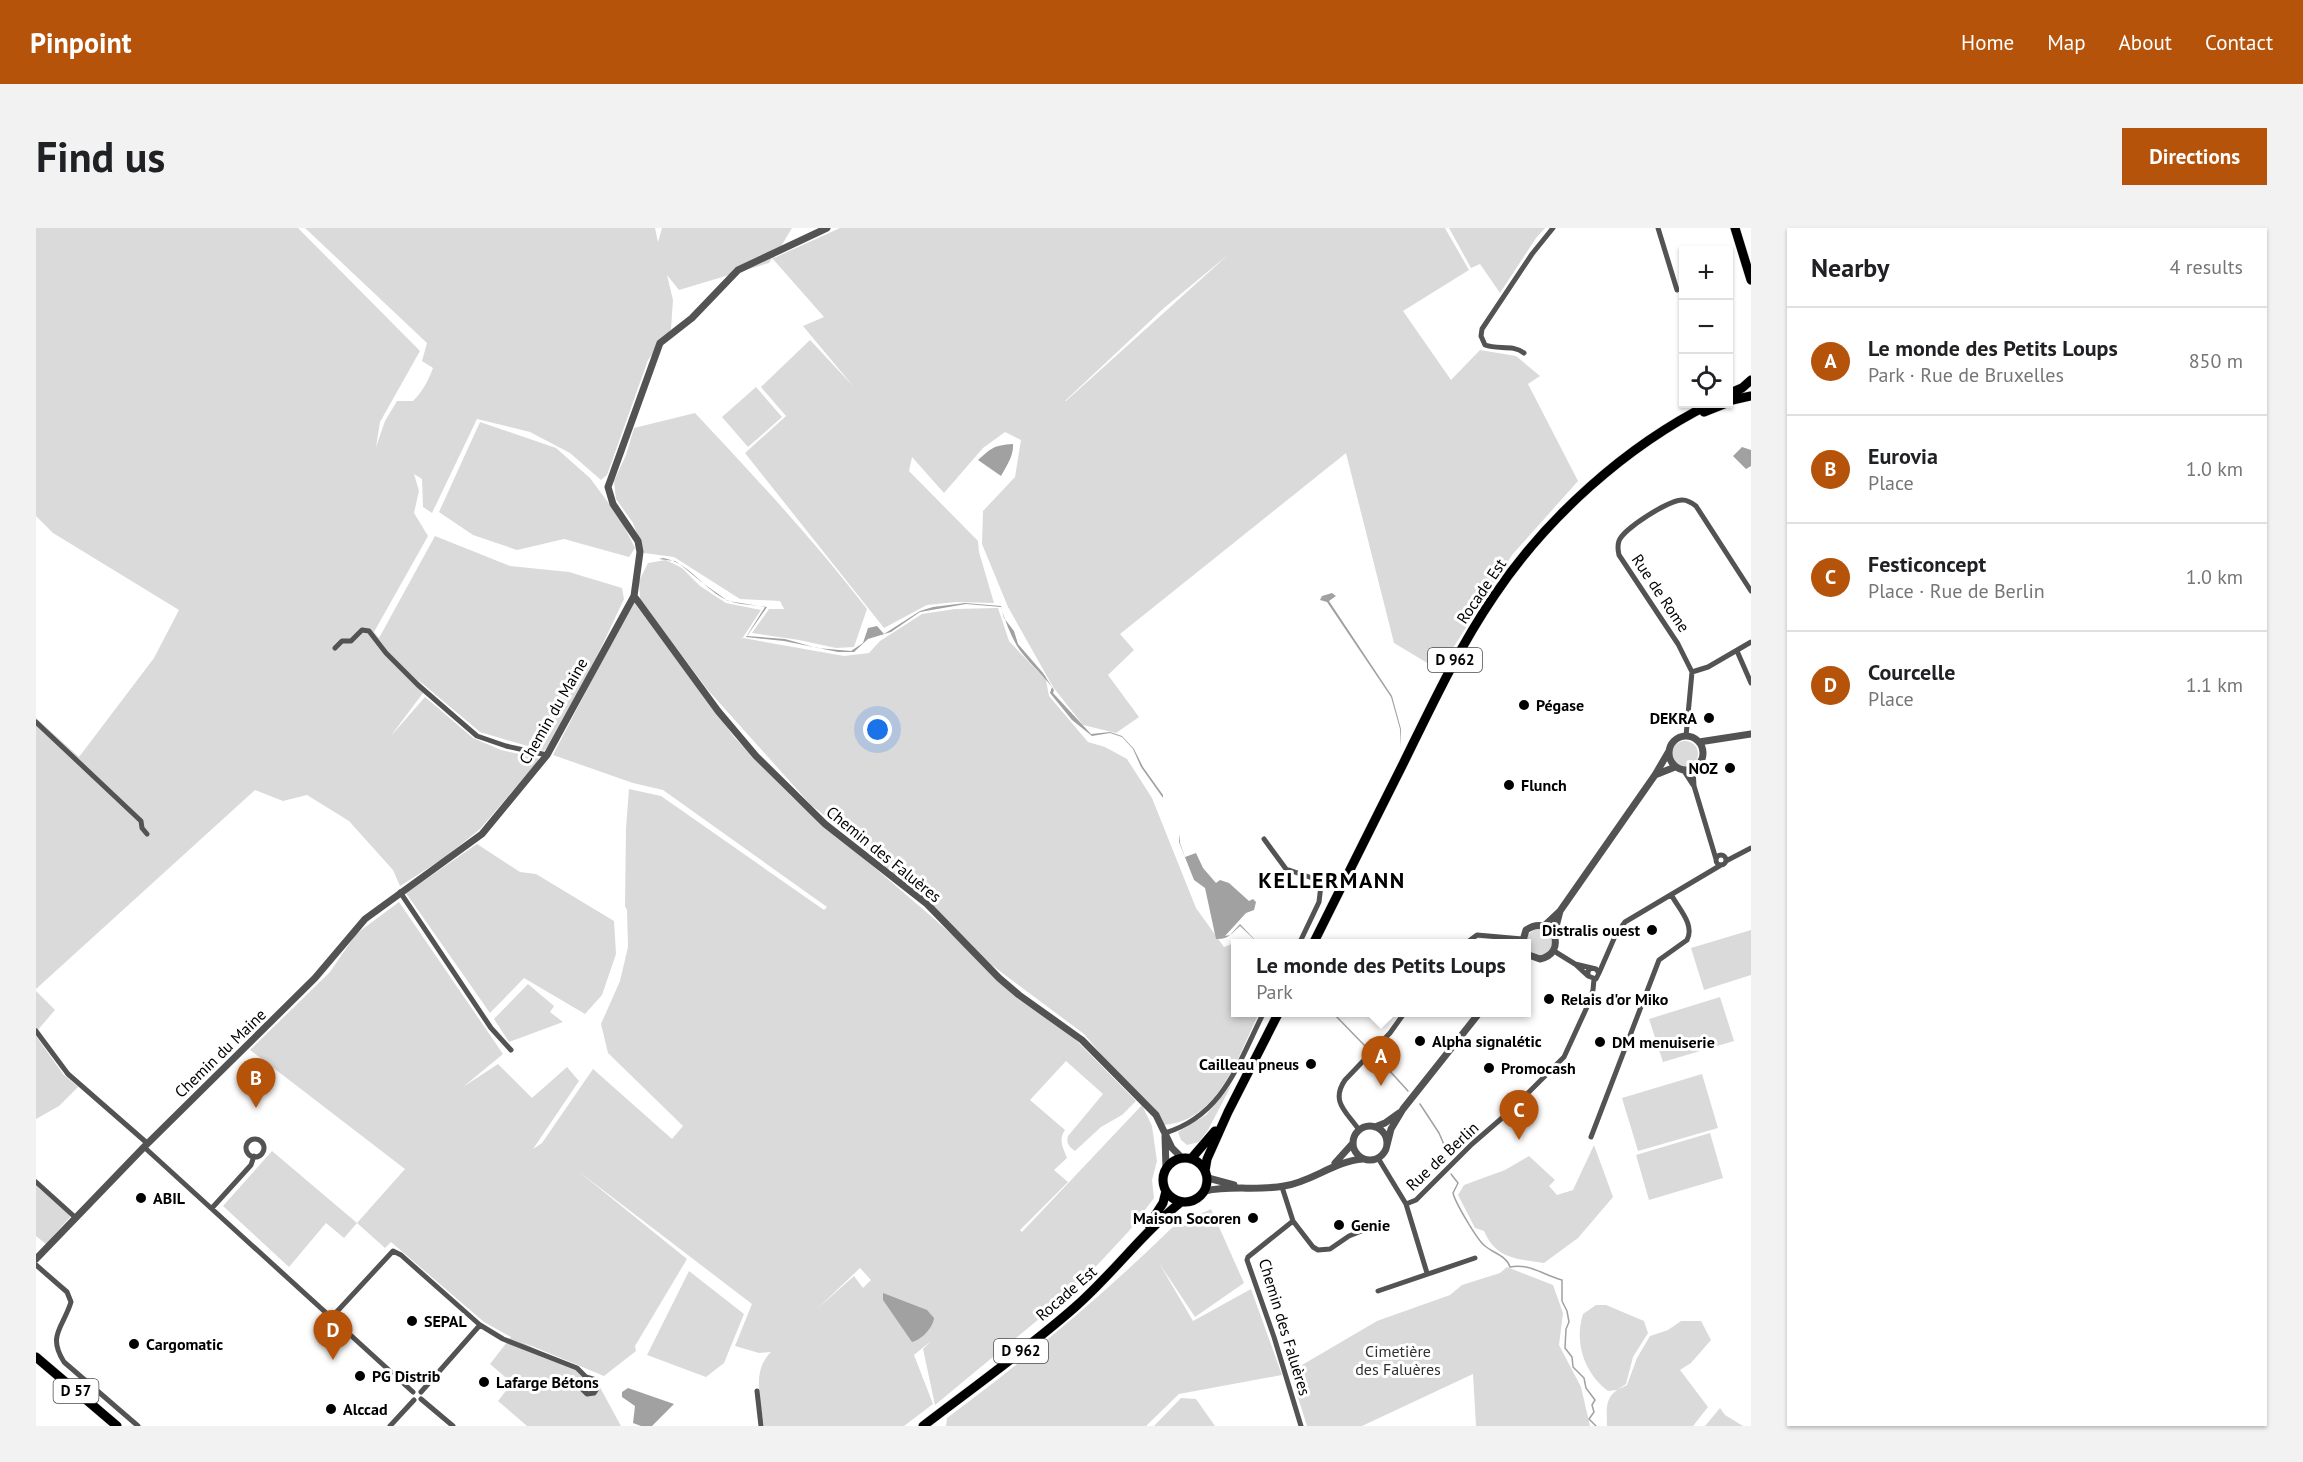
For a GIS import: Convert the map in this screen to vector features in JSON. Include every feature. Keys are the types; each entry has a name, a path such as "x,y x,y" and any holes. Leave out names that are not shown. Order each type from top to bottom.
{"main road":[{"path":"1735,228 1751,280"},
{"path":"1733,392 1751,380"},
{"path":"1733,400 1751,396"},
{"name":"Rocade Est","path":"1315,939 1448,673 1494,594 1542,534 1580,495 1620,462 1703,408"},
{"name":"Rocade Est","path":"1667,430 1715,408"},
{"path":"1228,1112 1211,1137 1186,1158 1170,1163 1166,1168 1163,1180 1170,1196 1181,1202 1195,1200 1205,1191 1207,1159 1276,1017"},
{"path":"1186,1158 1197,1161 1206,1174"},
{"name":"Rocade Est","path":"1115,1270 1154,1219 1164,1203 1166,1191"},
{"name":"Rocade Est","path":"923,1426 1075,1308 1181,1202"},
{"name":"D 57","path":"36,1357 117,1426"}],"street":[{"name":"Chemin du Maine","path":"36,1259 145,1145 315,978 365,919 482,834 547,755 634,596 640,552 638,541 613,504 608,487 660,343 692,318 738,270 827,228"},
{"path":"1524,353 1518,349 1485,345 1481,336 1482,329 1532,254 1553,228"},
{"path":"1658,228 1677,290"},
{"name":"Rue de Rome","path":"1692,672 1678,644 1619,555 1618,545 1622,535 1669,504 1681,500 1689,502 1696,507 1751,591"},
{"name":"Chemin des Faluères","path":"634,596 736,733 807,807 848,843 910,889 1019,995 1082,1040 1156,1115 1172,1148 1186,1158"},
{"path":"335,648 342,641 351,640 362,630 369,631 386,653 418,685 477,736 488,741 547,755"},
{"path":"1686,736 1692,672 1708,667 1751,642"},
{"path":"1737,651 1751,683"},
{"path":"36,722 141,821 142,828 147,834"},
{"path":"1523,939 1530,927 1544,926 1560,911 1655,775 1676,739 1686,736 1699,742 1751,734"},
{"path":"1684,771 1700,764 1703,755 1713,744 1724,737"},
{"path":"1699,742 1703,755"},
{"path":"1669,751 1669,757 1675,767 1684,771 1694,786"},
{"path":"1655,775 1675,767"},
{"path":"1693,769 1694,786 1711,844 1721,860"},
{"path":"1264,839 1286,869 1318,880 1321,885 1319,902 1301,939"},
{"path":"1554,951 1575,964 1591,978 1599,973 1616,934 1625,922 1707,875 1721,860 1739,855 1751,848"},
{"path":"400,892 491,1028 511,1050"},
{"path":"1591,1137 1659,960 1687,940 1689,935 1690,926 1672,896"},
{"path":"1531,961 1545,958 1554,951 1556,942 1554,934 1560,911"},
{"path":"1544,926 1554,934"},
{"path":"1472,939 1477,935 1507,939"},
{"path":"1592,968 1605,960"},
{"path":"1575,964 1596,969 1599,973"},
{"name":"Rue de Berlin","path":"1406,1204 1416,1200 1564,1057 1593,990 1588,971 1592,968"},
{"path":"1166,1168 1165,1134 1187,1125 1211,1107 1226,1086 1260,1017"},
{"path":"1359,1130 1339,1103 1339,1088 1401,1017"},
{"path":"1205,1191 1242,1187 1282,1187 1306,1180 1351,1160 1378,1158 1386,1150 1391,1129 1403,1109 1476,1017"},
{"path":"36,1031 68,1074 413,1392 421,1392"},
{"path":"1376,1127 1389,1121 1403,1109"},
{"path":"1331,1167 1348,1151 1359,1130 1370,1126 1376,1127 1384,1134 1387,1145"},
{"path":"1353,1143 1355,1152 1363,1159"},
{"path":"212,1209 251,1165 254,1156"},
{"path":"1378,1158 1406,1204 1427,1273"},
{"path":"1206,1174 1242,1187"},
{"path":"36,1182 76,1218"},
{"path":"1282,1187 1293,1221 1313,1247 1318,1250 1330,1249 1349,1236 1364,1230"},
{"name":"Chemin des Faluères","path":"1293,1221 1247,1260 1274,1337 1301,1426"},
{"path":"331,1318 393,1251 401,1255 480,1325 503,1339 577,1368 586,1377"},
{"path":"1378,1291 1475,1258"},
{"path":"36,1265 67,1292 71,1302 57,1336 57,1350 64,1362 138,1426"},
{"path":"421,1399 421,1392 480,1325"},
{"path":"757,1391 761,1426"},
{"path":"413,1392 414,1400"},
{"path":"390,1426 414,1400 421,1399 453,1426"}],"green space":[{"path":"36,228 298,228 420,351 380,422 376,447 385,421 397,401 413,401 427,382 433,368 422,361 427,343 305,228 655,228 658,242 662,228 792,228 774,258 840,228 1445,228 1469,270 1403,311 1451,380 1480,350 1516,356 1540,376 1528,384 1578,481 1512,555 1439,670 1394,643 1346,453 1120,634 1134,650 1108,675 1139,717 1116,733 1083,725 1053,687 1008,607 982,544 983,511 1015,477 1021,440 1005,432 983,448 944,493 912,457 909,471 978,541 994,603 956,602 927,605 884,628 745,453 786,416 761,387 810,340 853,386 803,326 824,317 772,258 769,263 679,290 667,275 673,300 671,329 648,360 607,475 601,480 570,453 530,432 477,419 432,513 423,507 422,479 414,474 419,491 414,513 428,536 374,632 379,638 435,536 510,566 569,572 622,588 624,599 564,726 544,751 480,732 417,679 426,689 390,737 425,697 473,738 501,750 540,759 480,829 444,858 400,886 393,870 349,821 307,795 283,801 255,790 36,989 36,718 79,757 154,658 179,610 53,533 36,516","holes":["1229,254 1066,401 1164,308"]},
{"path":"1449,228 1545,228 1500,293 1480,264 1471,268"},
{"path":"756,387 782,417 748,447 722,417"},
{"path":"695,413 805,533 867,609 854,647 836,648 752,633 769,609 784,609 780,601 740,599 674,557 644,553 633,523 616,499 614,481 626,455 634,428"},
{"path":"480,422 556,448 590,478 621,520 635,548 629,557 564,539 517,550 473,535 439,512"},
{"path":"666,560 682,568 700,586 726,603 761,610 740,642 743,638 844,656 869,653 880,641 922,614 955,609 998,608 1009,641 1043,677 1045,675 1049,696 1088,742 1105,747 1127,759 1152,798 1196,908 1224,947 1231,944 1231,1017 1257,1017 1234,1067 1212,1100 1197,1113 1181,1122 1161,1125 1084,1034 973,951 863,845 811,805 707,689 640,599 639,581 648,563"},
{"path":"633,601 734,737 792,797 1041,1014 1072,1036 1136,1101 1122,1115 1101,1127 1075,1151 1068,1145 1068,1136 1103,1094 1066,1061 1030,1100 1065,1130 1062,1140 1067,1158 1054,1170 1068,1182 1020,1230 1022,1232 1142,1105 1152,1126 1157,1161 1152,1180 1154,1198 1129,1231 1075,1289 935,1405 923,1349 931,1341 914,1355 933,1404 904,1426 764,1426 759,1377 761,1368 771,1352 759,1353 735,1346 752,1304 578,1171 687,1259 635,1346 636,1351 604,1376 522,1342 596,1380 621,1426 527,1426 498,1401 512,1383 490,1364 511,1337 484,1322 391,1242 385,1248 357,1223 405,1169 250,1050 330,972 356,934 399,902 503,1054 463,1087 498,1064 532,1098 567,1067 579,1081 533,1149 542,1143 593,1069 672,1139 683,1126 608,1053 601,1024 620,981 628,947 625,906 629,789 661,796 824,910 827,907 663,790 633,783 553,755","holes":["860,1268 871,1280 863,1288 854,1276 817,1309"]},
{"path":"1685,741 1694,745 1698,754 1694,763 1685,767 1676,763 1672,754 1676,745"},
{"path":"477,844 520,872 536,874 614,921 616,954 602,995 585,1014 524,978 490,1013 406,893"},
{"path":"1534,930 1544,930 1551,937 1551,947 1544,954 1539,955 1531,952 1531,939 1527,939"},
{"path":"1751,930 1751,975 1704,990 1691,948"},
{"path":"528,984 554,1006 550,1012 563,1022 509,1042 494,1019"},
{"path":"36,991 55,1010 36,1032"},
{"path":"1720,997 1734,1041 1663,1062 1649,1019"},
{"path":"36,1036 63,1074 78,1087 59,1106 36,1119"},
{"path":"1702,1074 1718,1128 1638,1151 1622,1098"},
{"path":"1232,1084 1208,1130 1199,1142 1187,1145 1181,1140 1178,1132 1206,1115"},
{"path":"1710,1133 1723,1178 1649,1200 1636,1155"},
{"path":"1594,1145 1613,1197 1578,1238 1544,1263 1508,1256 1495,1247 1484,1231 1475,1228 1458,1195 1464,1185 1505,1170 1529,1156 1555,1180 1549,1186 1557,1195 1573,1190"},
{"path":"272,1151 357,1223 344,1238 326,1223 289,1267 223,1206"},
{"path":"36,1186 71,1216 46,1244 36,1236"},
{"path":"1211,1209 1244,1283 1195,1317 1159,1263 1193,1321 1251,1289 1282,1375 1179,1394 1146,1426 946,1426 947,1418 1072,1319 1189,1211 1194,1217"},
{"name":"Cimetière des Faluères","path":"1507,1267 1553,1285 1563,1313 1559,1345 1581,1387 1590,1426 1476,1426 1473,1374 1362,1426 1307,1426 1290,1372 1377,1321 1450,1295 1462,1285 1500,1273"},
{"path":"689,1271 744,1314 724,1363 706,1377 647,1355"},
{"path":"1596,1305 1606,1305 1644,1321 1648,1333 1633,1357 1626,1384 1617,1390 1608,1391 1600,1384 1583,1356 1580,1335 1583,1314"},
{"path":"1681,1321 1701,1321 1711,1340 1691,1363 1680,1370 1708,1407 1693,1426 1607,1426 1608,1402 1617,1390 1627,1385 1637,1358 1650,1336 1668,1330"},
{"path":"1181,1398 1196,1399 1215,1426 1154,1426"},
{"path":"1720,1408 1725,1415 1743,1426 1705,1426"}],"shaded area":[{"path":"1013,444 1011,457 1001,476 978,460 993,448"},
{"path":"1742,447 1751,450 1751,466 1746,469 1733,456"},
{"path":"1332,593 1336,596 1329,601 1392,696 1401,729 1401,748 1400,729 1391,697 1327,602 1320,600 1322,596"},
{"path":"965,603 1001,606 1002,611 1001,607 966,604 920,612 891,632 868,639 854,652 838,652 819,648 851,651 863,643 868,628 877,626 884,634 920,611 933,607"},
{"path":"757,606 767,607 747,636 785,639 813,647 746,637 765,607"},
{"path":"1005,619 1014,631 1018,644 1043,673 1054,690 1053,693 1091,734 1110,732 1122,736 1134,749 1163,798 1141,767 1133,749 1122,737 1110,733 1092,736 1072,720 1050,693 1052,687 1017,646"},
{"path":"1180,834 1180,843 1185,857 1196,853 1203,868 1216,883 1220,880 1229,883 1249,901 1253,899 1256,902 1254,910 1246,913 1225,936 1230,935 1240,924 1254,939 1240,926 1230,936 1216,939 1205,888 1194,880 1179,842"},
{"path":"883,1293 927,1310 934,1318 926,1333 912,1342 883,1300"},
{"path":"628,1388 674,1404 652,1426 641,1426 633,1423 635,1406 622,1397 622,1392"}],"waterway":[{"path":"1337,1017 1366,1047"},
{"path":"1377,1057 1408,1091"},
{"path":"1420,1104 1439,1133 1448,1154"},
{"path":"1451,1174 1458,1183 1453,1193 1458,1204 1485,1246 1503,1257 1510,1267 1530,1268 1562,1280 1562,1301 1569,1322 1566,1329 1565,1348 1572,1357 1573,1367 1584,1378 1586,1388 1595,1400 1592,1405 1594,1412 1589,1419 1596,1426"}],"place":[{"name":"Pégase","path":"1524,705"},
{"name":"DEKRA","path":"1709,718"},
{"name":"NOZ","path":"1730,768"},
{"name":"Flunch","path":"1509,785"},
{"name":"Distralis ouest","path":"1652,930"},
{"name":"Relais d'or Miko","path":"1549,999"},
{"name":"Alpha signalétic","path":"1420,1041"},
{"name":"DM menuiserie","path":"1600,1042"},
{"name":"Cailleau pneus","path":"1311,1064"},
{"name":"Promocash","path":"1489,1068"},
{"name":"Le monde des Petits Loups","path":"1381,1086"},
{"name":"Eurovia","path":"256,1108"},
{"name":"Festiconcept","path":"1519,1140"},
{"name":"ABIL","path":"141,1198"},
{"name":"Maison Socoren","path":"1253,1218"},
{"name":"Genie","path":"1339,1225"},
{"name":"SEPAL","path":"412,1321"},
{"name":"Cargomatic","path":"134,1344"},
{"name":"Courcelle","path":"333,1360"},
{"name":"PG Distrib","path":"360,1376"},
{"name":"Lafarge Bétons","path":"484,1382"},
{"name":"Alccad","path":"331,1409"}],"district":[{"name":"KELLERMANN","path":"1332,880"}]}
